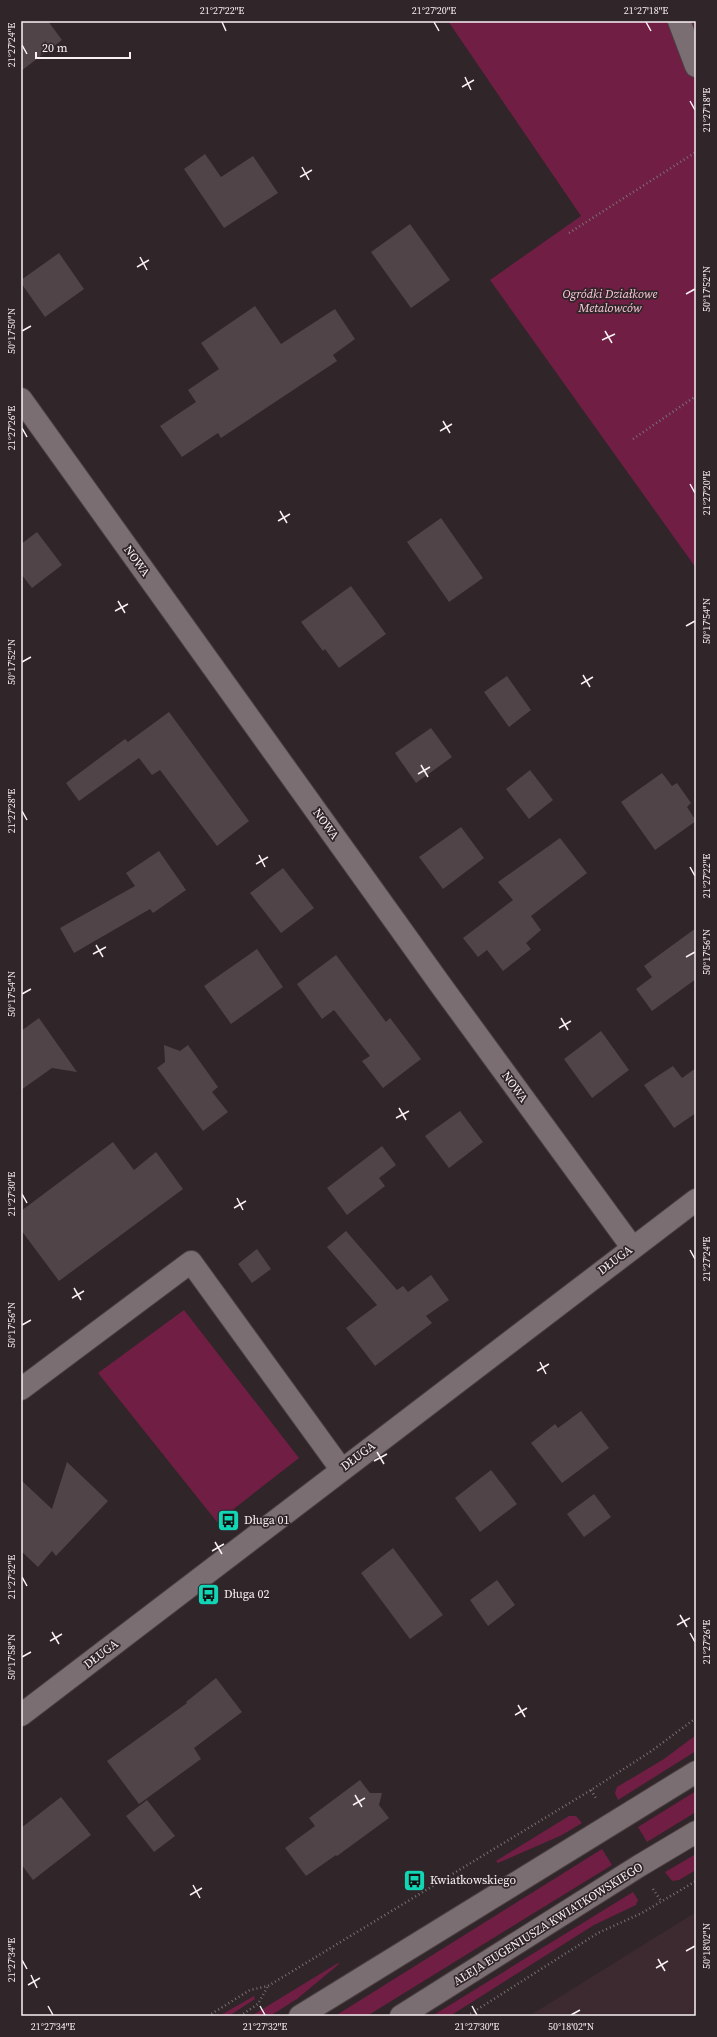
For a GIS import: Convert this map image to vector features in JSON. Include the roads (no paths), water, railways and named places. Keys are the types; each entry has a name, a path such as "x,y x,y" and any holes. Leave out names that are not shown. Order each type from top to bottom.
{"street":[{"path":"679,21 696,66"},
{"name":"NOWA","path":"21,399 431,971 632,1247"},
{"name":"DŁUGA","path":"21,1715 341,1469 696,1200"},
{"path":"21,1389 191,1262 341,1469"},
{"path":"300,2016 696,1772"},
{"name":"ALEJA EUGENIUSZA KWIATKOWSKIEGO","path":"401,2016 639,1866 665,1852 696,1832"},
{"path":"665,1852 696,1841"}],"place":[{"name":"Długa 01","path":"229,1520"},
{"name":"Długa 02","path":"209,1594"},
{"name":"Kwiatkowskiego","path":"414,1880"}],"park label":[{"name":"Ogródki Działkowe Metalowców","path":"610,301"}]}
